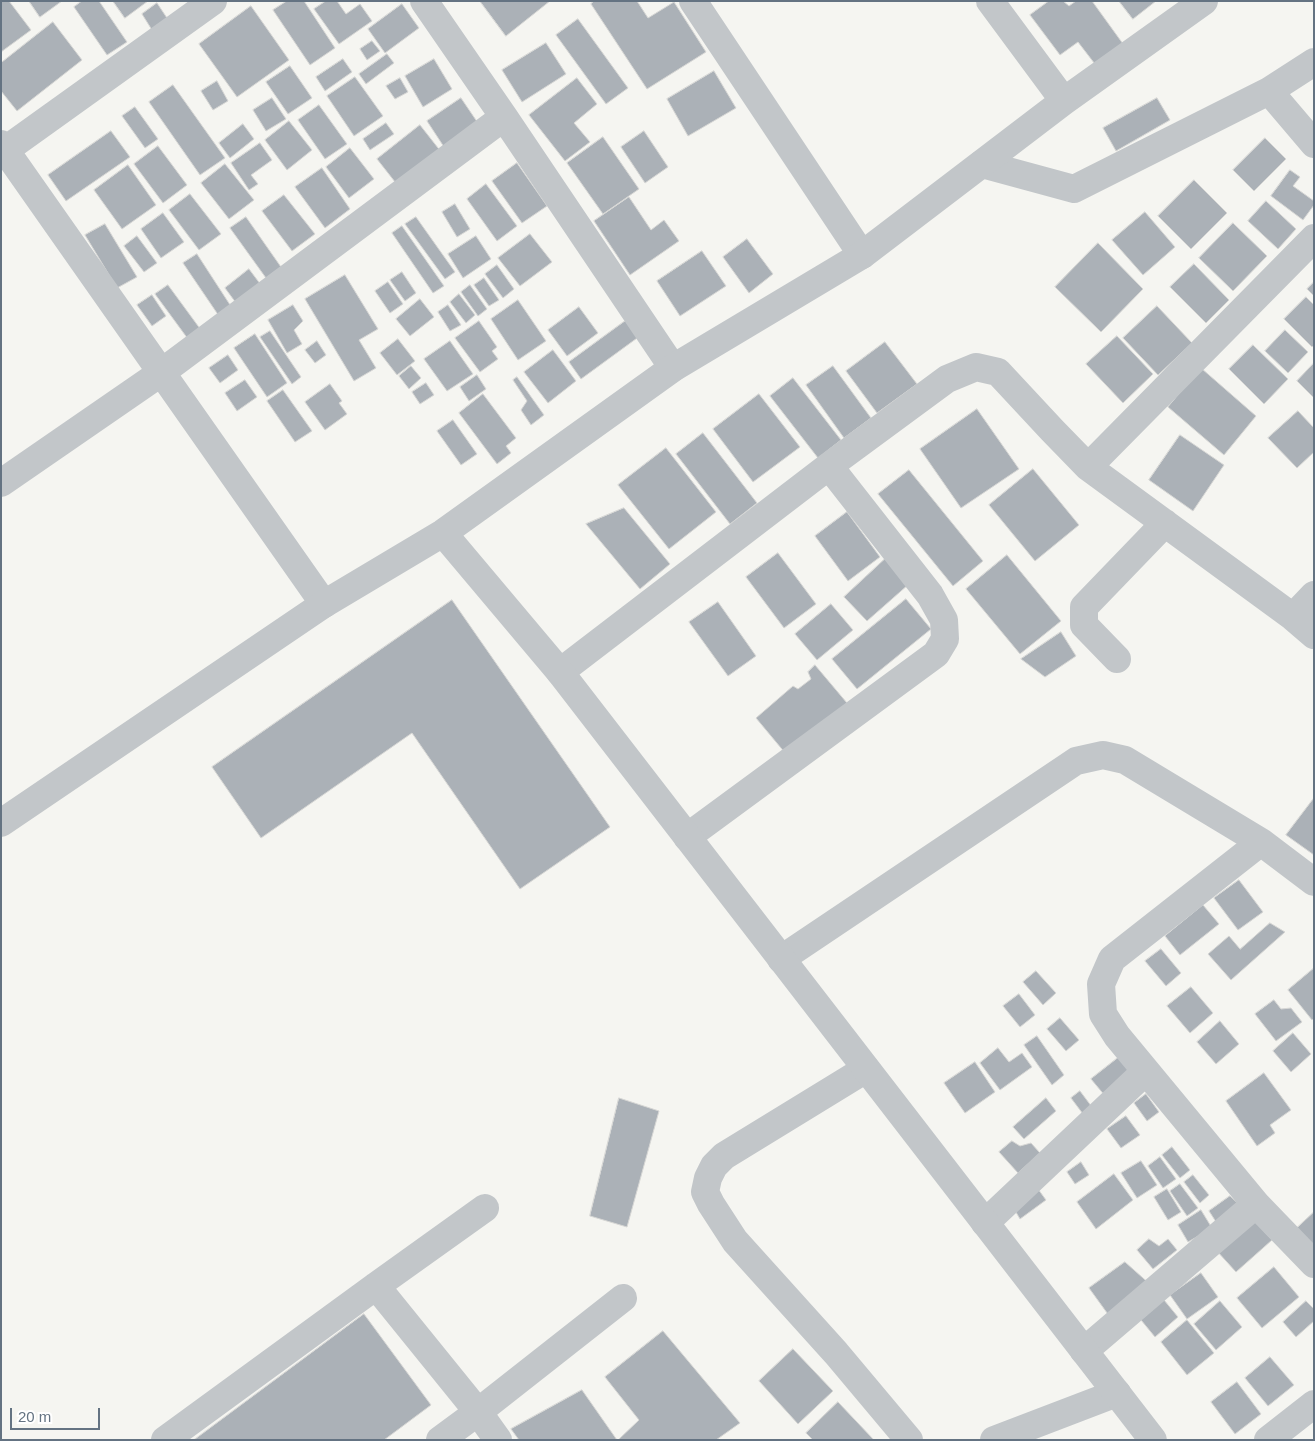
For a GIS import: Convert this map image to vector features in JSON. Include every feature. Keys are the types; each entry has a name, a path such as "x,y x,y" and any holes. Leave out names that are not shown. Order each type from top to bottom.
{"street":[{"path":"213,1 3,149 324,604"},
{"path":"424,1 673,368"},
{"path":"694,1 862,255"},
{"path":"990,1 1064,101"},
{"path":"1,822 324,604 442,533 673,368 862,255 1064,101 1204,1"},
{"path":"982,164 1074,189 1269,91 1314,62"},
{"path":"1269,91 1314,144"},
{"path":"1,483 162,372 504,117"},
{"path":"1088,467 1314,238"},
{"path":"560,672 946,379 976,367 998,372 1088,467 1314,634"},
{"path":"687,837 936,654 945,639 944,620 930,595 829,466"},
{"path":"1118,659 1084,624 1084,607 1165,523"},
{"path":"442,533 560,672 1153,1440"},
{"path":"1293,617 1314,595"},
{"path":"781,959 1076,761 1103,755 1124,760 1261,842 1314,882"},
{"path":"1261,842 1112,959 1101,984 1103,1014 1117,1036 1256,1204 1314,1264"},
{"path":"866,1069 724,1156 714,1166 708,1178 705,1192 735,1241 836,1353 909,1440"},
{"path":"985,1222 1146,1071"},
{"path":"1084,1351 1256,1204"},
{"path":"165,1440 485,1208"},
{"path":"376,1286 478,1412 498,1440"},
{"path":"440,1440 623,1298"},
{"path":"994,1440 1117,1393"},
{"path":"1268,1440 1314,1404"}],"building":[{"path":"1,1 9,1 31,30 1,52"},
{"path":"29,1 62,1 40,17"},
{"path":"82,1 99,1 127,42 107,55 74,7"},
{"path":"113,1 148,1 125,18"},
{"path":"287,1 304,1 335,48 310,65 273,10"},
{"path":"326,1 337,1 346,14 360,4 372,21 339,44 314,9"},
{"path":"480,1 550,1 506,36"},
{"path":"594,1 637,1 648,18 674,2 706,52 647,89 591,4"},
{"path":"1049,1 1063,1 1069,6 1076,1 1092,1 1126,48 1098,68 1078,42 1060,55 1030,15"},
{"path":"1119,1 1156,1 1133,19"},
{"path":"157,3 167,18 152,30 142,14"},
{"path":"402,4 419,28 385,53 368,29"},
{"path":"251,6 289,60 237,97 199,44"},
{"path":"578,19 628,88 606,104 556,35"},
{"path":"53,22 82,60 17,111 1,91 1,63"},
{"path":"372,41 380,51 367,60 360,49"},
{"path":"546,43 566,74 522,102 502,70"},
{"path":"387,54 394,63 366,84 359,74"},
{"path":"343,59 352,72 325,91 316,77"},
{"path":"434,59 452,89 423,107 405,76"},
{"path":"290,66 312,98 288,114 266,82"},
{"path":"714,71 736,108 688,136 667,99"},
{"path":"355,77 383,116 354,136 327,96"},
{"path":"400,78 408,92 395,99 386,86"},
{"path":"577,78 597,104 574,123 590,142 565,161 529,115"},
{"path":"217,81 228,101 213,110 201,91"},
{"path":"173,85 225,158 200,175 149,102"},
{"path":"272,98 286,119 266,131 253,110"},
{"path":"461,98 480,126 446,150 427,121"},
{"path":"1157,98 1170,120 1116,151 1103,128"},
{"path":"319,105 347,144 325,159 298,120"},
{"path":"135,107 158,139 145,148 122,116"},
{"path":"289,121 312,150 287,170 265,140"},
{"path":"386,123 394,134 370,150 363,139"},
{"path":"243,124 254,139 230,158 219,143"},
{"path":"420,125 442,153 399,187 377,159"},
{"path":"111,131 130,157 66,201 48,175"},
{"path":"644,131 668,167 645,183 621,147"},
{"path":"603,137 639,189 603,214 567,163"},
{"path":"1265,138 1286,159 1254,191 1233,170"},
{"path":"260,143 272,160 251,175 258,184 249,190 231,163"},
{"path":"158,146 187,185 163,203 134,164"},
{"path":"350,148 374,179 349,198 326,167"},
{"path":"517,163 547,206 522,223 492,181"},
{"path":"225,164 254,200 229,219 201,183"},
{"path":"128,165 156,205 122,229 94,190"},
{"path":"322,168 350,209 325,228 295,187"},
{"path":"1290,170 1300,177 1293,186 1314,201 1314,205 1303,220 1271,196"},
{"path":"1194,180 1227,213 1191,249 1158,216"},
{"path":"486,184 517,226 497,241 467,199"},
{"path":"190,194 221,234 199,250 169,210"},
{"path":"284,195 315,234 292,251 262,211"},
{"path":"629,197 651,230 664,220 679,241 630,275 594,221"},
{"path":"1266,201 1296,229 1278,249 1248,221"},
{"path":"455,204 470,229 457,237 442,212"},
{"path":"1145,212 1175,247 1143,275 1112,240"},
{"path":"163,213 184,242 161,258 141,229"},
{"path":"246,217 281,267 266,278 230,228"},
{"path":"416,217 455,272 445,279 405,224"},
{"path":"1233,223 1267,256 1233,291 1199,258"},
{"path":"105,224 137,277 117,288 85,235"},
{"path":"402,226 444,286 433,293 392,233"},
{"path":"530,234 552,262 520,286 498,258"},
{"path":"137,236 157,263 144,272 124,246"},
{"path":"476,236 491,259 463,278 448,254"},
{"path":"747,239 773,274 749,293 723,257"},
{"path":"1098,243 1143,289 1101,332 1055,287"},
{"path":"702,251 726,286 680,316 657,281"},
{"path":"197,254 234,311 221,319 183,263"},
{"path":"1194,264 1229,300 1206,323 1170,287"},
{"path":"497,265 514,289 503,298 485,274"},
{"path":"249,269 264,289 239,307 225,288"},
{"path":"402,272 416,293 405,301 390,280"},
{"path":"345,275 378,329 359,340 376,368 354,381 305,299"},
{"path":"484,278 499,300 489,306 474,285"},
{"path":"388,282 403,304 390,313 375,291"},
{"path":"1314,282 1314,296 1307,289"},
{"path":"168,285 201,330 188,339 155,294"},
{"path":"470,285 487,309 478,316 461,292"},
{"path":"459,294 475,315 466,323 450,302"},
{"path":"152,295 166,316 152,326 137,305"},
{"path":"1306,297 1314,305 1314,345 1312,347 1284,319"},
{"path":"420,299 434,317 410,336 396,319"},
{"path":"518,300 546,341 518,360 491,319"},
{"path":"293,305 303,321 294,330 302,344 287,353 268,320"},
{"path":"448,305 461,325 450,331 438,312"},
{"path":"1157,306 1192,343 1158,375 1123,338"},
{"path":"579,307 598,333 567,356 548,330"},
{"path":"632,316 644,333 581,379 569,362"},
{"path":"479,321 497,347 492,351 498,359 480,372 455,338"},
{"path":"1285,330 1308,352 1288,373 1265,351"},
{"path":"270,331 301,377 292,384 260,337"},
{"path":"255,334 287,383 267,397 234,348"},
{"path":"1117,336 1153,374 1123,403 1086,364"},
{"path":"398,339 415,361 397,375 380,353"},
{"path":"317,341 326,355 315,363 305,350"},
{"path":"450,341 473,374 447,391 424,359"},
{"path":"885,342 917,384 877,413 846,371"},
{"path":"1253,345 1288,379 1264,404 1229,369"},
{"path":"553,350 576,381 548,403 524,372"},
{"path":"228,355 238,370 220,383 209,368"},
{"path":"1314,363 1314,398 1297,381"},
{"path":"411,366 421,378 409,389 399,376"},
{"path":"833,366 871,418 844,438 806,385"},
{"path":"1201,368 1256,416 1224,455 1168,407"},
{"path":"477,375 486,389 469,401 460,387"},
{"path":"517,377 544,415 531,425 521,410 527,401 513,380"},
{"path":"793,378 841,440 818,458 770,396"},
{"path":"245,380 257,397 237,411 225,393"},
{"path":"426,383 434,395 420,404 412,392"},
{"path":"330,384 342,401 339,403 347,414 325,430 305,402"},
{"path":"283,390 312,431 295,442 267,401"},
{"path":"483,394 516,438 506,446 511,453 497,464 459,413"},
{"path":"759,394 800,447 753,482 713,429"},
{"path":"977,409 1019,469 961,508 920,449"},
{"path":"1298,411 1314,428 1314,452 1297,468 1268,438"},
{"path":"453,420 477,454 461,465 437,431"},
{"path":"703,433 757,503 730,524 676,454"},
{"path":"1180,435 1224,465 1193,511 1149,480"},
{"path":"666,448 716,512 669,549 618,485"},
{"path":"1033,469 1079,525 1035,561 989,505"},
{"path":"909,470 983,561 953,586 878,494"},
{"path":"624,508 670,564 640,589 586,524"},
{"path":"847,512 880,557 848,581 815,536"},
{"path":"778,553 816,604 784,628 746,577"},
{"path":"1007,555 1061,621 1020,654 966,589"},
{"path":"886,558 909,584 867,621 844,597"},
{"path":"906,599 931,629 857,689 832,659"},
{"path":"452,600 610,827 520,889 412,733 261,838 212,767"},
{"path":"718,602 756,656 728,676 689,622"},
{"path":"831,604 853,630 817,660 795,634"},
{"path":"1061,632 1076,656 1045,677 1021,659"},
{"path":"815,665 847,703 786,754 756,718 793,686 798,689 811,679 808,672"},
{"path":"1314,798 1314,855 1286,835"},
{"path":"1239,880 1263,912 1238,930 1214,898"},
{"path":"1203,905 1219,924 1180,955 1165,936"},
{"path":"1270,923 1285,932 1231,980 1208,954 1229,936 1240,949"},
{"path":"1161,949 1181,973 1166,986 1145,961"},
{"path":"1313,969 1314,1018 1312,1020 1288,990"},
{"path":"1036,971 1056,993 1043,1005 1023,982"},
{"path":"1191,987 1213,1013 1190,1033 1167,1006"},
{"path":"1019,994 1035,1015 1020,1027 1003,1006"},
{"path":"1274,1000 1281,1009 1291,1008 1302,1022 1276,1041 1255,1014"},
{"path":"1060,1018 1079,1040 1066,1051 1047,1029"},
{"path":"1220,1021 1239,1044 1216,1064 1197,1042"},
{"path":"1293,1033 1311,1054 1291,1072 1273,1051"},
{"path":"1037,1036 1064,1075 1052,1085 1024,1045"},
{"path":"998,1048 1009,1062 1022,1053 1032,1067 1000,1090 980,1063"},
{"path":"1119,1057 1133,1075 1106,1097 1091,1079"},
{"path":"975,1062 995,1092 965,1113 944,1083"},
{"path":"1264,1073 1291,1110 1270,1125 1275,1133 1257,1146 1226,1101"},
{"path":"1080,1091 1095,1111 1086,1118 1071,1098"},
{"path":"1146,1094 1159,1112 1147,1121 1134,1103"},
{"path":"619,1098 659,1111 627,1227 590,1216"},
{"path":"1046,1098 1056,1111 1024,1139 1013,1127"},
{"path":"1126,1116 1140,1135 1121,1148 1107,1129"},
{"path":"1012,1141 1020,1146 1031,1143 1040,1153 1018,1173 999,1152"},
{"path":"1172,1147 1190,1170 1180,1178 1162,1155"},
{"path":"1160,1157 1176,1179 1163,1188 1148,1166"},
{"path":"1141,1161 1157,1185 1137,1198 1121,1173"},
{"path":"1081,1162 1089,1175 1075,1184 1067,1172"},
{"path":"1114,1174 1133,1200 1096,1229 1077,1202"},
{"path":"1193,1175 1209,1195 1200,1203 1184,1182"},
{"path":"1180,1184 1198,1208 1187,1216 1170,1191"},
{"path":"1038,1189 1046,1200 1020,1219 1013,1207"},
{"path":"1167,1189 1181,1212 1168,1220 1154,1197"},
{"path":"1230,1196 1243,1208 1218,1225 1209,1211"},
{"path":"1201,1210 1212,1228 1188,1242 1178,1225"},
{"path":"1314,1212 1314,1246 1297,1228"},
{"path":"1251,1217 1272,1240 1236,1272 1216,1250"},
{"path":"1149,1239 1159,1246 1168,1239 1177,1250 1153,1269 1137,1250"},
{"path":"1125,1262 1152,1286 1110,1317 1089,1288"},
{"path":"1274,1267 1299,1297 1262,1328 1237,1298"},
{"path":"1201,1273 1218,1297 1187,1319 1170,1295"},
{"path":"1164,1300 1178,1317 1155,1337 1141,1320"},
{"path":"1220,1301 1242,1327 1216,1350 1194,1324"},
{"path":"1306,1301 1314,1309 1314,1321 1296,1337 1283,1322"},
{"path":"364,1314 431,1405 384,1440 194,1440"},
{"path":"1187,1320 1214,1353 1187,1375 1161,1342"},
{"path":"663,1331 740,1423 716,1440 618,1440 639,1420 605,1377"},
{"path":"793,1349 833,1391 798,1424 759,1381"},
{"path":"1270,1357 1294,1385 1268,1406 1245,1378"},
{"path":"1237,1382 1261,1414 1235,1434 1211,1402"},
{"path":"582,1390 617,1440 519,1440 511,1429"},
{"path":"838,1402 874,1440 813,1440 806,1433"}]}
